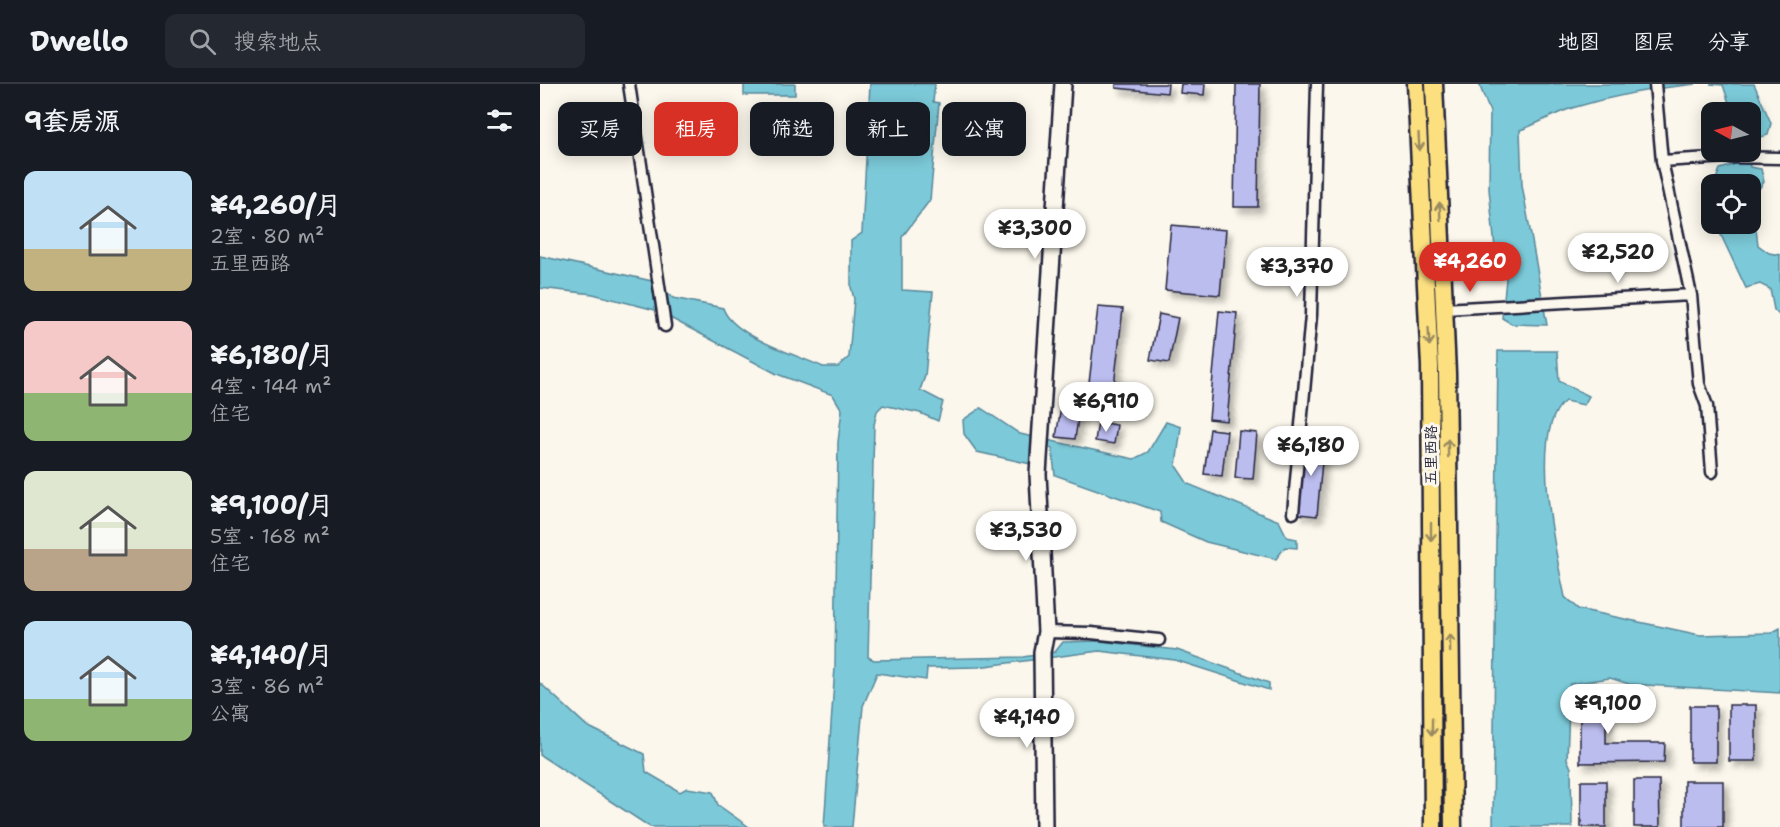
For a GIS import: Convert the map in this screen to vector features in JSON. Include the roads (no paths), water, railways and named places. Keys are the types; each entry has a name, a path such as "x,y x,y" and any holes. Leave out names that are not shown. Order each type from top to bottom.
{"main road":[{"path":"1044,827 1042,652 1046,632 1038,474 1063,84"},
{"name":"五里西路","path":"1416,84 1430,366 1433,827"},
{"name":"五里西路","path":"1434,84 1444,309 1453,827"}],"street":[{"path":"629,84 661,282 665,322"},
{"path":"1293,513 1311,315 1317,84"},
{"path":"1655,84 1662,161 1691,295 1699,384 1707,406 1712,472"},
{"path":"1662,161 1727,157 1780,158"},
{"path":"1444,309 1691,295"},
{"path":"1046,632 1091,633 1159,640"}],"water":[{"path":"744,84 795,84 795,95 744,95"},
{"path":"870,84 935,84 933,102 939,103 930,200 902,237 902,290 933,292 925,376 920,390 943,402 938,421 920,413 883,405 877,411 874,425 868,657 874,660 1023,657 1055,652 1063,642 1099,641 1177,650 1269,683 1269,690 1175,660 1099,651 978,667 927,668 926,680 877,673 863,706 852,827 824,827 835,667 838,442 842,410 833,395 777,374 655,310 593,294 540,288 540,256 652,281 673,298 723,308 729,318 739,327 767,344 823,367 838,367 849,357 854,299 851,287 851,241 862,233 866,156 930,156 930,102 869,102"},
{"path":"1479,84 1696,84 1633,93 1587,104 1565,110 1520,130 1522,185 1547,325 1512,324 1502,318 1506,279 1496,258 1489,189 1490,112"},
{"path":"1710,84 1754,84 1771,123 1768,135 1761,137 1761,102 1729,102 1723,85"},
{"path":"1733,162 1749,162 1750,167 1761,169 1764,182 1761,186 1761,174 1718,174 1720,169 1733,165"},
{"path":"1720,234 1757,234 1758,245 1769,253 1780,255 1780,316 1774,310 1770,289 1760,284 1746,288"},
{"path":"1498,351 1557,351 1559,381 1589,396 1584,405 1565,401 1554,416 1548,438 1546,465 1551,524 1565,597 1578,609 1700,635 1771,633 1780,628 1780,693 1629,684 1610,678 1570,684 1567,759 1571,768 1572,827 1493,827"},
{"path":"981,408 1020,434 1134,459 1148,452 1166,422 1181,427 1176,466 1188,484 1279,521 1287,537 1297,539 1297,548 1285,547 1276,559 1206,542 1161,522 1160,512 1055,475 1052,448 1033,445 1031,464 977,452 964,434 963,420"},
{"path":"540,683 587,726 644,754 646,772 680,792 687,788 713,792 718,805 749,827 650,827 540,755"}]}
